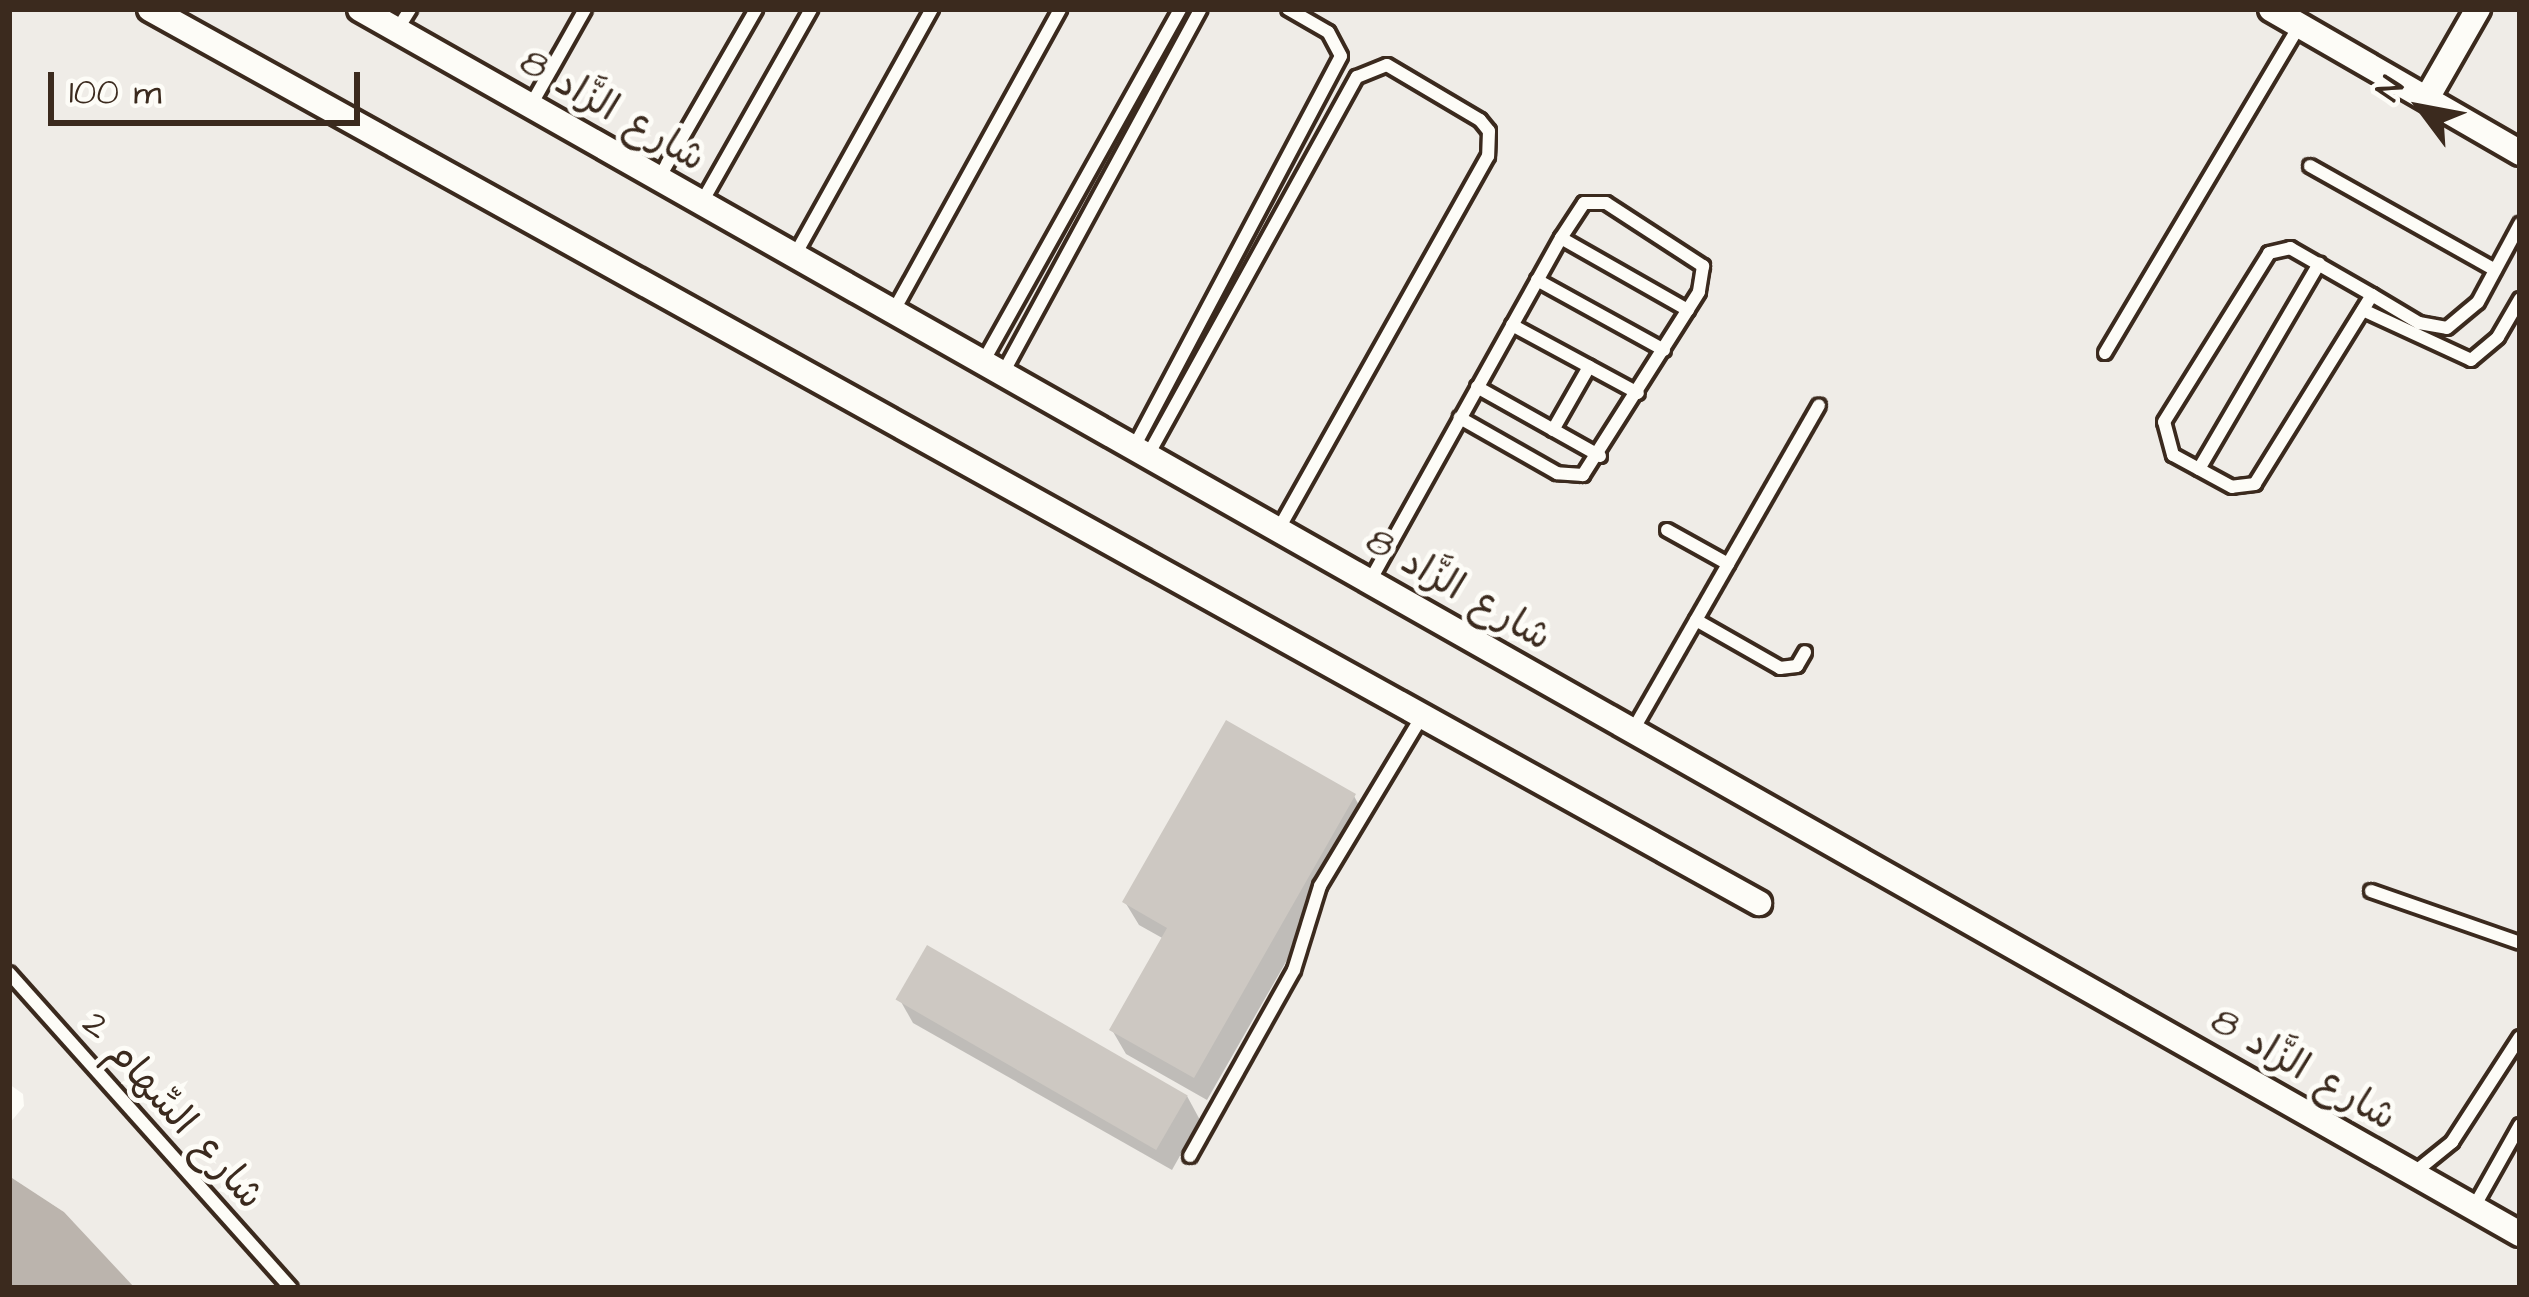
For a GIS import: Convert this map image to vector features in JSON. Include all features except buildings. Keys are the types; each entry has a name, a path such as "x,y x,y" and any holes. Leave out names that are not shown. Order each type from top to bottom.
{"street":[{"path":"150,9 1759,903"},
{"name":"شارع الزَّاد 8","path":"360,9 403,20 531,106 658,179 2520,1234"},
{"path":"2271,9 2520,153"},
{"path":"2427,98 2478,9"}],"lane":[{"path":"531,106 585,9"},
{"path":"658,179 757,9"},
{"path":"701,203 811,9"},
{"path":"795,256 932,9"},
{"path":"893,311 1060,9"},
{"path":"993,367 1180,9"},
{"path":"993,367 1201,9"},
{"path":"1141,451 1341,56 1328,32 1288,9"},
{"path":"2105,353 2299,25"},
{"path":"1141,451 1357,77 1387,65 1480,120 1488,156 1279,530"},
{"path":"2310,166 2495,270"},
{"path":"1370,581 1460,418 1537,280 1584,202 1606,203 1703,266 1688,310 1600,456 1568,477 1460,418"},
{"path":"2372,295 2266,474 2244,488 2173,454 2164,422 2261,260 2290,248 2319,264 2420,323 2447,328 2478,302 2520,224"},
{"path":"1561,238 1688,310"},
{"path":"2199,469 2319,264"},
{"path":"1537,280 1664,350"},
{"path":"2363,310 2470,359 2484,353 2520,299"},
{"path":"1512,325 1638,393"},
{"path":"1552,430 1589,367"},
{"path":"1478,387 1600,456"},
{"path":"1633,731 1819,406"},
{"path":"1667,530 1728,564"},
{"path":"1696,620 1780,668 1797,666 1805,652"},
{"path":"1190,1156 1294,970 1319,886 1423,715"},
{"path":"2371,891 2520,944"},
{"name":"شارع السِّهام 2","path":"9,973 291,1288"},
{"path":"2413,1173 2452,1142 2520,1037"},
{"path":"2474,1208 2520,1125"}],"shaded area":[{"path":"9,9 2520,9 2520,1288 135,1288 64,1212 9,1176 9,1124 24,1106 23,1094 9,1084"},
{"path":"9,1176 64,1212 135,1288 9,1288"}]}
